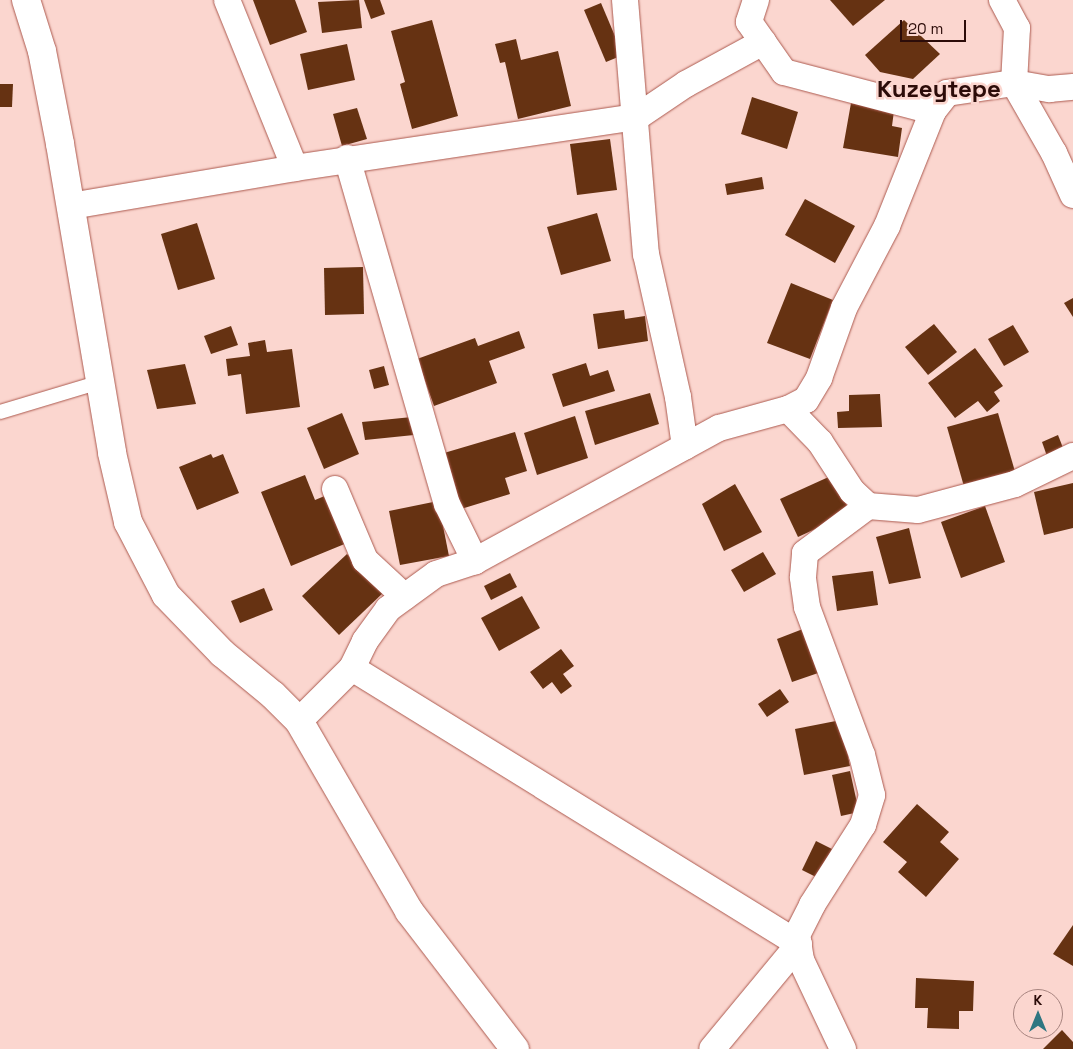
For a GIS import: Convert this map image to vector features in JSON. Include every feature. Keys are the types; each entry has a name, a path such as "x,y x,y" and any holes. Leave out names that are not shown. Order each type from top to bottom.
{"street":[{"path":"26,0 42,51 100,382 128,522 166,595 222,654 273,694 299,721 409,910 515,1049"},
{"path":"228,0 295,168"},
{"path":"625,0 637,117 646,254 678,397 685,447"},
{"path":"756,0 749,22 784,72 933,111"},
{"path":"1002,0 1017,28 1014,83 1054,153 1073,195"},
{"path":"70,206 347,158 406,153 637,117 686,84 763,42"},
{"path":"299,721 352,668 365,641 388,610 436,574 475,562 719,428 788,408 806,400 818,378 844,308 887,226 933,111 947,93 1014,83 1049,89 1073,87"},
{"path":"347,158 447,504 475,562"},
{"path":"788,408 820,442 852,491 868,506 918,510 1016,484 1073,456"},
{"path":"335,489 365,560 405,597"},
{"path":"843,1049 801,960 797,935 812,905 862,826 872,795 862,755 807,606 802,577 806,553 868,506"},
{"path":"352,668 799,944"},
{"path":"712,1049 799,944"}],"lane":[{"path":"0,412 100,382"}],"building":[{"path":"253,0 295,0 307,32 270,45"},
{"path":"359,0 362,28 322,33 318,2"},
{"path":"364,0 380,0 385,14 371,19"},
{"path":"830,0 885,0 853,26"},
{"path":"601,3 623,55 606,62 584,10"},
{"path":"432,20 458,116 412,129 400,84 405,82 391,31"},
{"path":"904,20 940,54 913,79 880,72 865,55"},
{"path":"516,39 521,60 558,51 571,106 518,119 505,62 500,63 495,44"},
{"path":"347,44 355,80 308,90 300,54"},
{"path":"0,84 13,84 12,107 0,107"},
{"path":"752,97 798,112 787,149 741,134"},
{"path":"851,103 894,111 892,126 902,128 898,157 843,148"},
{"path":"357,108 367,139 342,146 333,114"},
{"path":"610,139 617,190 577,195 570,144"},
{"path":"762,177 764,189 727,195 725,184"},
{"path":"805,199 855,226 835,263 785,235"},
{"path":"597,213 611,261 561,275 547,227"},
{"path":"197,223 215,279 178,290 161,234"},
{"path":"363,267 364,314 325,315 324,268"},
{"path":"791,283 833,300 810,359 767,343"},
{"path":"1073,298 1073,317 1064,303"},
{"path":"624,310 625,319 645,316 648,341 598,349 593,314"},
{"path":"934,324 957,352 928,375 905,347"},
{"path":"1013,325 1029,352 1004,366 988,339"},
{"path":"231,326 238,345 211,354 204,336"},
{"path":"519,331 525,348 489,361 497,383 434,406 417,359 475,338 478,346"},
{"path":"265,340 267,352 292,349 300,407 246,414 241,374 228,376 226,359 250,356 248,343"},
{"path":"975,348 1003,386 994,392 1000,401 987,412 978,401 955,418 928,383"},
{"path":"586,363 590,376 608,370 615,391 563,407 552,374"},
{"path":"185,364 196,404 157,409 147,370"},
{"path":"384,366 389,385 374,389 369,370"},
{"path":"650,393 659,424 595,445 585,411"},
{"path":"880,394 882,427 838,428 837,412 849,411 849,395"},
{"path":"342,413 359,454 324,469 307,428"},
{"path":"998,413 1016,475 965,490 947,427"},
{"path":"575,416 588,458 537,475 524,433"},
{"path":"412,417 414,435 365,440 362,422"},
{"path":"515,432 527,471 505,478 510,494 461,509 444,453"},
{"path":"1058,435 1065,453 1048,459 1042,442"},
{"path":"211,454 213,458 223,454 239,493 197,510 179,467"},
{"path":"305,475 315,500 327,495 347,543 291,566 261,492"},
{"path":"833,475 850,513 798,537 780,499"},
{"path":"1073,483 1073,528 1044,535 1034,492"},
{"path":"735,484 762,532 724,551 702,504"},
{"path":"438,501 449,556 400,565 389,511"},
{"path":"985,506 1005,562 961,578 941,522"},
{"path":"909,528 921,578 889,584 876,537"},
{"path":"763,552 776,574 744,592 731,570"},
{"path":"347,554 384,592 339,635 302,596"},
{"path":"873,571 878,605 837,611 832,576"},
{"path":"510,573 517,587 491,600 484,586"},
{"path":"264,588 273,610 240,623 231,601"},
{"path":"522,596 540,628 499,651 481,618"},
{"path":"808,627 824,671 792,682 777,639"},
{"path":"561,649 574,666 563,674 572,686 561,694 552,682 543,689 530,672"},
{"path":"780,689 789,702 767,717 758,704"},
{"path":"841,720 850,766 804,775 795,729"},
{"path":"850,771 859,812 841,816 832,775"},
{"path":"917,804 949,832 940,842 959,859 926,897 898,872 907,862 883,842"},
{"path":"816,841 832,849 818,878 802,870"},
{"path":"1073,925 1073,966 1053,954"},
{"path":"916,978 974,981 973,1011 959,1011 959,1029 927,1028 928,1008 915,1008"},
{"path":"1063,1031 1073,1042 1073,1049 1043,1049 1053,1039 1063,1039"}],"district":[{"name":"Kuzeytepe","path":"939,89"}]}
